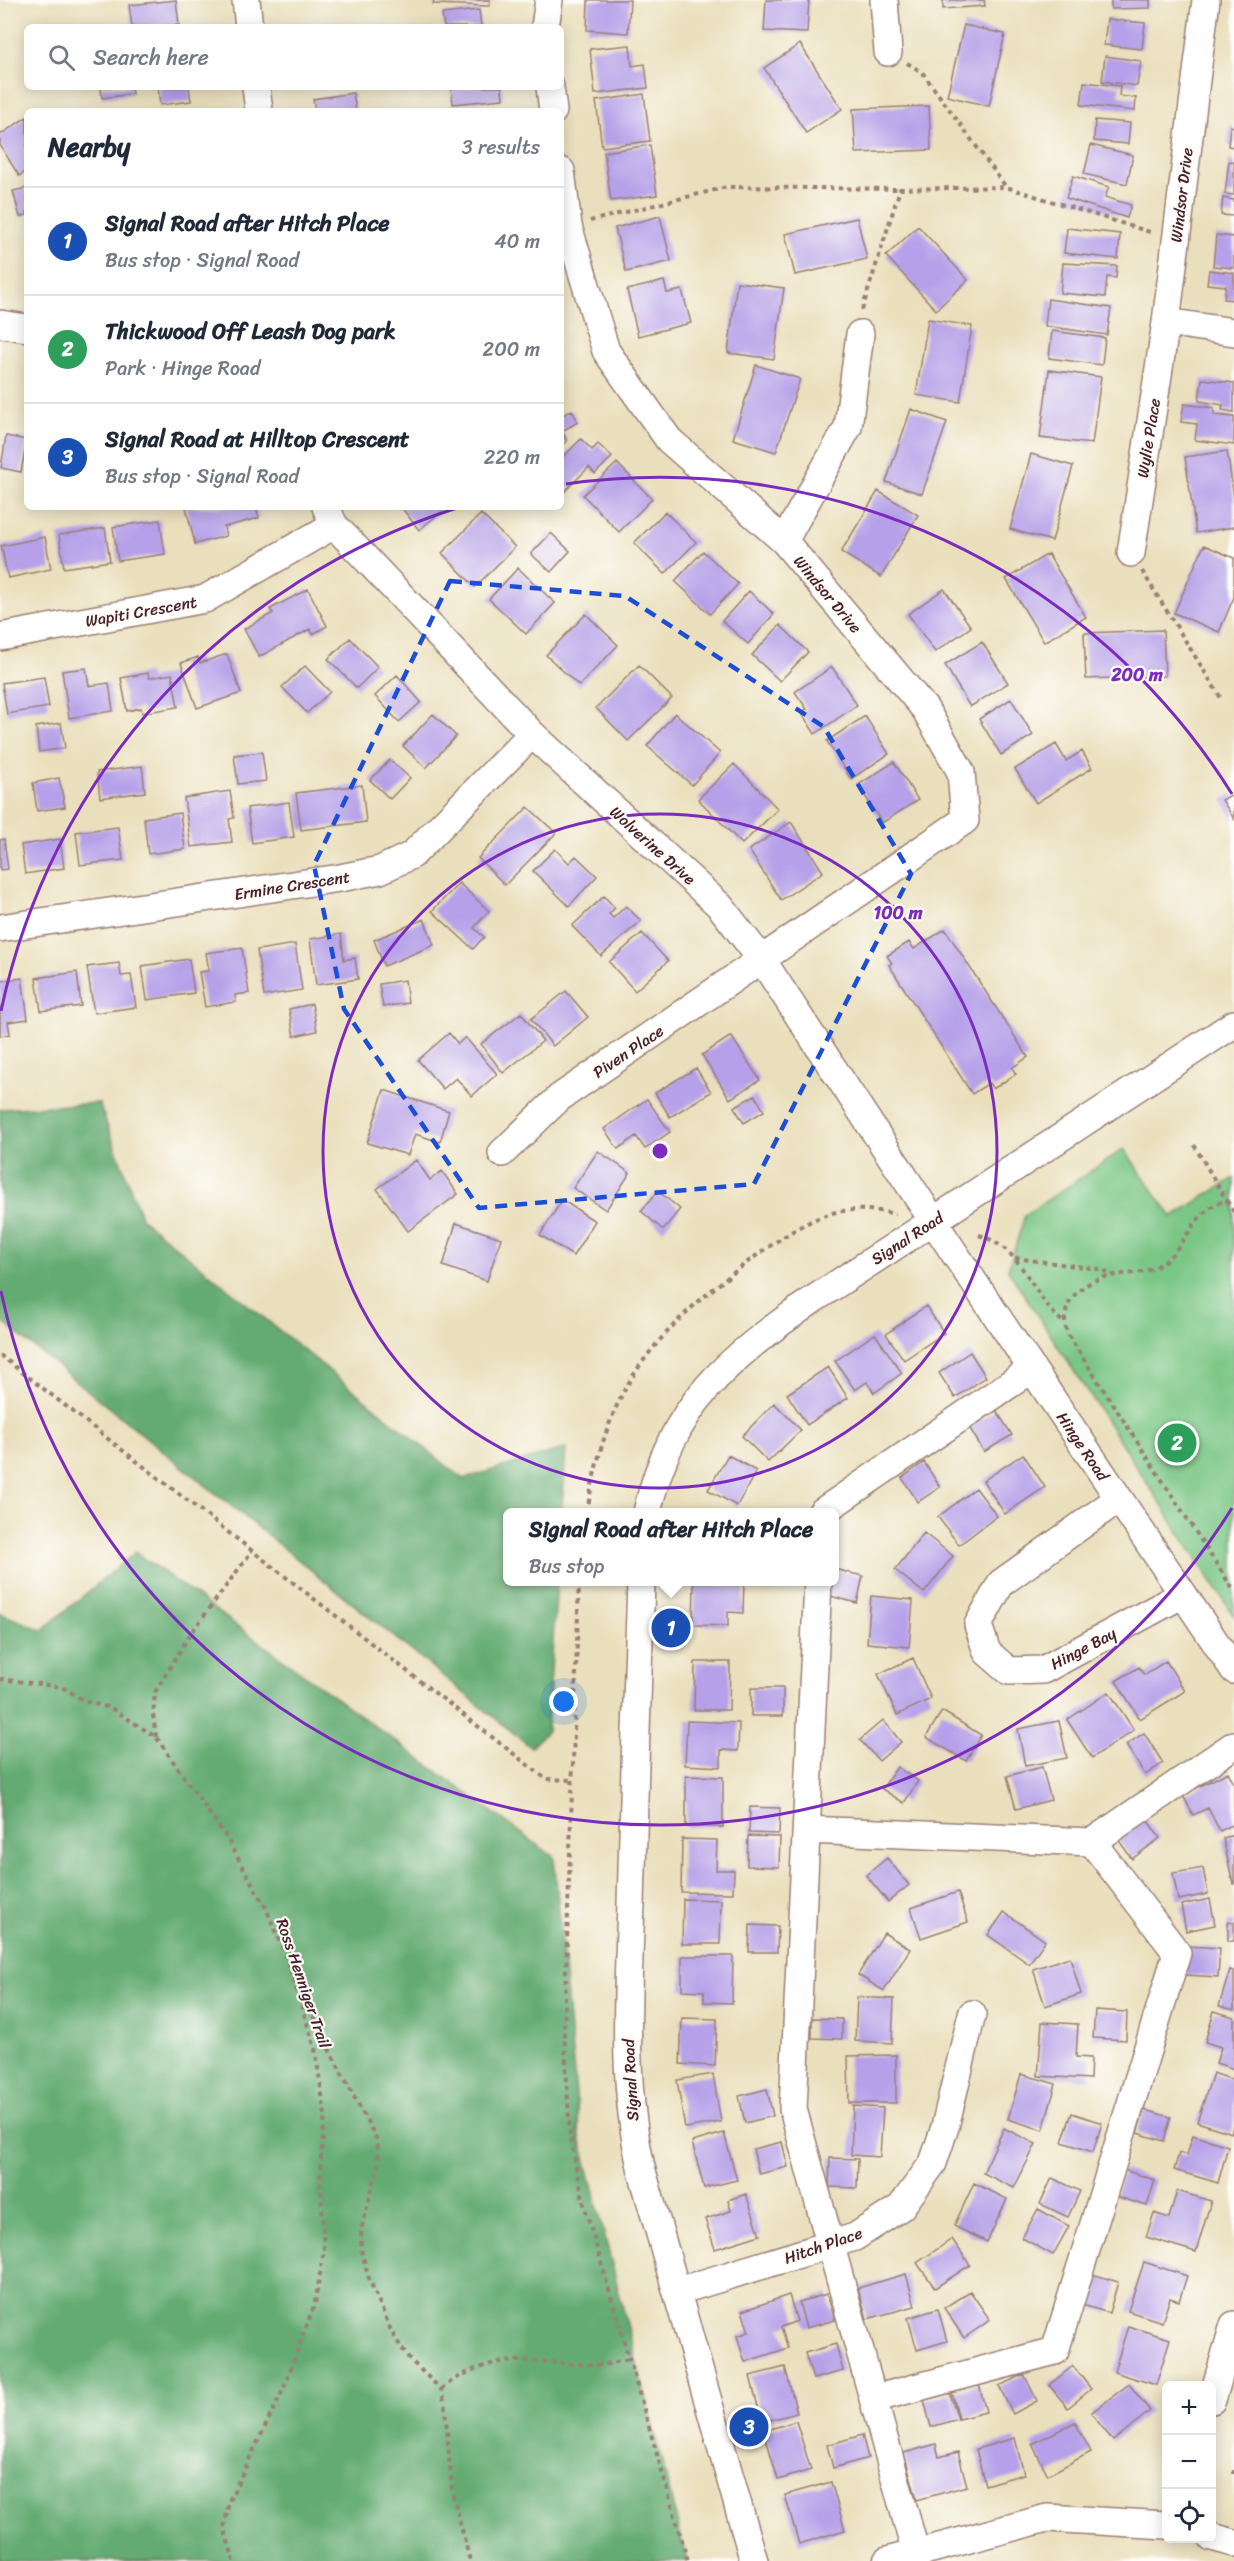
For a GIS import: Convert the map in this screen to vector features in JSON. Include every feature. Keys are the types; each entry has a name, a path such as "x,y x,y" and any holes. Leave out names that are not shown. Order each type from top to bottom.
{"street":[{"path":"246,0 249,24"},
{"path":"545,24 549,0"},
{"path":"884,0 888,52"},
{"name":"Windsor Drive","path":"1166,322 1206,0"},
{"path":"256,90 259,108"},
{"path":"550,90 553,108"},
{"name":"Windsor Drive","path":"564,195 568,226 606,351 669,440 784,542 925,709 961,772 965,820 762,960"},
{"path":"1166,322 1234,332"},
{"name":"Wylie Place","path":"1131,553 1166,322"},
{"path":"0,324 24,328"},
{"path":"784,542 848,428 860,334"},
{"name":"Wapiti Crescent","path":"0,637 206,600 330,516"},
{"name":"Wolverine Drive","path":"330,516 532,734 720,906 762,960 933,1220"},
{"name":"Ermine Crescent","path":"0,928 328,880 380,870 412,855 532,734"},
{"name":"Piven Place","path":"502,1153 559,1098 762,960"},
{"name":"Signal Road","path":"648,1508 655,1478 691,1407 718,1373 747,1347 933,1220 1234,1024"},
{"name":"Hinge Road","path":"933,1220 1234,1670"},
{"path":"828,1508 1032,1368"},
{"name":"Hinge Bay","path":"1118,1499 1001,1582 978,1625 987,1653 1009,1671 1043,1670 1183,1594"},
{"name":"Signal Road","path":"641,1586 629,1963 628,2096 633,2136 642,2171 754,2561"},
{"path":"818,1586 793,2109 917,2557"},
{"path":"807,1830 1092,1842 1234,1745"},
{"path":"873,2399 1055,2351 1177,1953 1092,1842"},
{"name":"Hitch Place","path":"678,2291 855,2237 901,2207 933,2163 945,2127 972,2014"},
{"path":"1216,2386 1234,2325"},
{"path":"887,2561 917,2557 1047,2518 1162,2525"},
{"path":"1216,2538 1234,2543"}],"path":[{"path":"888,52 922,72 1006,187"},
{"path":"568,226 727,187 900,189 1006,187 1175,241"},
{"path":"860,334 863,300 900,189"},
{"path":"1131,553 1221,698"},
{"path":"1194,1145 1234,1212"},
{"path":"1227,1201 1213,1204 1201,1216 1179,1248 1157,1267 1139,1274 1106,1276 1083,1287 1064,1311 1063,1322 1068,1335 1234,1591"},
{"path":"588,1508 596,1462 624,1391 646,1357 704,1294 778,1240 830,1214 853,1209 896,1214"},
{"path":"979,1235 999,1242 1014,1258 1051,1311 1063,1322"},
{"path":"1014,1258 1098,1269 1117,1276"},
{"path":"0,1355 546,1779 572,1780"},
{"path":"156,1737 153,1715 155,1692 189,1636 252,1551"},
{"path":"579,1586 564,2030 570,2138 584,2204 688,2561"},
{"name":"Ross Henniger Trail","path":"0,1679 62,1687 85,1701 111,1708 156,1737 226,1837 266,1908 286,1958 315,2048 325,2115 320,2169 324,2250 315,2303 282,2392 229,2501 224,2528 234,2561"},
{"path":"286,1958 376,2140 379,2162 360,2230 361,2249 368,2276 392,2333 408,2358 441,2389 445,2405 453,2491 470,2561"},
{"path":"441,2389 459,2375 492,2363 529,2359 598,2365 629,2359"}],"highlighted area":[{"path":"450,581 625,596 824,727 911,874 754,1184 479,1208 344,1009 314,865"}],"green space":[{"path":"99,1103 142,1219 463,1479 566,1448 562,1508 503,1508 503,1586 557,1586 547,1731 531,1747 0,1320 0,1109"},
{"path":"1124,1149 1172,1217 1234,1178 1234,1616 1008,1270 1025,1215"},
{"path":"136,1552 554,1857 580,2138 687,2561 0,2561 0,1613 42,1630"}],"building":[{"path":"176,0 179,24 132,24 129,5"},
{"path":"434,0 490,0 489,6 433,4"},
{"path":"588,0 630,0 628,33 587,30"},
{"path":"766,0 809,0 807,33 764,31"},
{"path":"943,0 984,0 985,6 943,9"},
{"path":"1111,0 1150,0 1150,8 1111,9"},
{"path":"479,10 481,24 444,24 442,14"},
{"path":"1107,19 1145,23 1142,49 1104,45"},
{"path":"964,25 1005,34 989,106 947,96"},
{"path":"800,44 842,109 806,133 764,68"},
{"path":"630,45 632,66 645,64 648,88 595,94 590,49"},
{"path":"1105,56 1141,61 1137,86 1102,81"},
{"path":"1084,82 1120,86 1119,96 1136,98 1135,111 1081,105"},
{"path":"101,90 131,90 132,94 102,98"},
{"path":"158,90 189,90 191,101 160,105"},
{"path":"451,90 502,90 503,99 453,104"},
{"path":"353,93 356,108 314,108 313,99"},
{"path":"644,94 650,141 602,147 596,101"},
{"path":"929,106 931,150 856,153 853,109"},
{"path":"24,119 24,173 19,176 0,145 0,135"},
{"path":"1095,120 1130,123 1128,144 1094,141"},
{"path":"1230,126 1234,127 1234,147 1228,146"},
{"path":"650,145 657,195 611,201 604,152"},
{"path":"1091,145 1133,155 1127,184 1084,174"},
{"path":"1229,161 1234,162 1234,195 1225,194"},
{"path":"1073,176 1109,187 1105,197 1131,205 1127,218 1066,198"},
{"path":"24,189 24,216 20,217 13,191"},
{"path":"1223,198 1234,200 1234,216 1221,215"},
{"path":"660,216 671,261 626,272 615,228"},
{"path":"857,218 867,259 795,275 785,234"},
{"path":"918,226 968,280 936,310 886,256"},
{"path":"1067,228 1120,234 1118,259 1064,253"},
{"path":"1216,235 1234,237 1234,268 1213,266"},
{"path":"1063,263 1117,266 1116,278 1107,277 1105,297 1060,293"},
{"path":"1209,270 1234,273 1234,300 1224,299 1226,286 1207,284"},
{"path":"664,281 667,293 682,290 691,323 638,336 627,290"},
{"path":"737,282 784,288 774,359 728,353"},
{"path":"1048,299 1111,308 1107,335 1045,326"},
{"path":"928,319 972,326 960,402 916,395"},
{"path":"1052,331 1105,338 1102,365 1049,358"},
{"path":"756,365 800,379 776,452 733,439"},
{"path":"1049,370 1101,377 1092,444 1040,438"},
{"path":"1202,379 1234,383 1234,412 1222,410 1223,405 1199,401"},
{"path":"1184,404 1214,408 1214,415 1234,417 1234,445 1195,440 1197,424 1181,422"},
{"path":"911,409 947,422 922,494 886,482"},
{"path":"572,410 578,422 564,430 564,414"},
{"path":"6,436 24,439 21,472 1,468"},
{"path":"581,439 592,450 598,444 612,457 595,474 589,467 564,492 564,456"},
{"path":"1227,451 1234,497 1234,527 1196,533 1185,457"},
{"path":"1031,454 1073,466 1052,541 1010,529"},
{"path":"617,463 652,499 619,532 583,495"},
{"path":"878,491 918,515 881,577 841,552"},
{"path":"187,510 257,510 259,518 224,527 226,536 195,544"},
{"path":"403,510 443,510 419,530"},
{"path":"665,512 696,542 665,574 634,543"},
{"path":"481,514 515,547 475,587 442,553"},
{"path":"160,520 165,554 118,561 113,527"},
{"path":"105,528 110,561 64,568 59,535"},
{"path":"551,533 570,551 551,572 531,554"},
{"path":"45,537 51,569 8,578 1,546"},
{"path":"1204,545 1234,558 1234,597 1219,632 1174,613"},
{"path":"703,551 738,584 710,614 675,581"},
{"path":"1048,554 1086,617 1044,642 1006,579"},
{"path":"518,568 555,603 526,634 489,599"},
{"path":"308,589 327,626 313,634 310,629 259,657 244,629 273,613 270,609"},
{"path":"944,589 971,627 935,652 908,614"},
{"path":"749,591 774,614 748,644 722,621"},
{"path":"586,614 618,645 579,686 546,655"},
{"path":"780,625 808,652 780,681 752,655"},
{"path":"1163,630 1165,676 1086,679 1084,633"},
{"path":"350,638 378,667 357,688 328,659"},
{"path":"982,642 1008,683 970,707 945,665"},
{"path":"227,654 241,693 197,708 181,663 198,657 200,663"},
{"path":"639,665 672,698 628,741 596,708"},
{"path":"305,666 330,692 307,713 282,687"},
{"path":"832,667 857,705 815,734 801,712 807,709 795,692"},
{"path":"86,668 89,686 109,683 113,711 69,718 62,671"},
{"path":"148,673 149,678 172,674 178,707 142,713 141,708 127,711 121,678"},
{"path":"397,675 421,702 399,722 375,696"},
{"path":"44,677 49,707 7,714 2,683"},
{"path":"1011,699 1033,735 1001,755 979,719"},
{"path":"675,713 720,753 692,785 647,746"},
{"path":"433,714 456,736 426,768 403,746"},
{"path":"865,716 889,754 851,779 827,741"},
{"path":"61,723 65,748 39,752 36,727"},
{"path":"1056,744 1066,761 1082,751 1092,768 1036,803 1015,769"},
{"path":"262,752 266,781 238,784 234,755"},
{"path":"390,760 410,778 390,799 370,780"},
{"path":"894,762 918,800 882,823 858,785"},
{"path":"734,764 778,809 742,844 698,799"},
{"path":"142,766 145,792 100,798 97,772"},
{"path":"59,778 65,807 37,811 33,783"},
{"path":"362,785 366,822 301,830 296,793"},
{"path":"230,791 234,818 229,819 232,842 191,847 184,798"},
{"path":"1234,793 1234,819 1222,800"},
{"path":"289,802 294,837 252,843 247,808"},
{"path":"528,807 556,833 505,885 478,858"},
{"path":"180,813 185,849 148,854 144,818"},
{"path":"791,822 823,872 781,900 749,850"},
{"path":"118,827 123,860 80,865 76,832"},
{"path":"4,839 8,869 0,870 0,840"},
{"path":"60,839 64,868 25,874 21,845"},
{"path":"555,849 569,863 576,856 597,876 569,906 533,871"},
{"path":"459,883 489,911 474,928 484,937 473,949 432,911"},
{"path":"604,896 615,908 609,914 613,918 626,906 641,921 601,956 572,926"},
{"path":"424,919 434,945 384,966 374,940"},
{"path":"945,929 1028,1057 1012,1068 1016,1074 993,1089 989,1083 972,1094 889,965 892,963 887,956 909,942 914,949"},
{"path":"642,933 668,961 635,991 609,962"},
{"path":"341,934 344,960 355,958 358,979 316,985 310,939"},
{"path":"295,944 302,990 264,996 257,950"},
{"path":"242,948 249,993 235,995 236,1002 205,1007 199,972 209,971 206,953"},
{"path":"189,959 194,993 147,1000 142,966"},
{"path":"119,963 121,976 131,975 136,1007 94,1013 87,967"},
{"path":"77,972 81,1006 41,1011 36,978"},
{"path":"22,978 28,1019 8,1022 10,1034 0,1036 0,981"},
{"path":"405,980 408,1003 383,1007 379,984"},
{"path":"566,991 588,1017 553,1046 531,1019"},
{"path":"312,1004 317,1031 294,1036 289,1009"},
{"path":"521,1013 543,1041 503,1073 481,1044"},
{"path":"449,1033 458,1044 465,1037 497,1074 472,1096 456,1078 443,1089 418,1060"},
{"path":"731,1036 760,1080 730,1099 702,1055"},
{"path":"696,1068 711,1092 670,1117 655,1093"},
{"path":"384,1090 449,1111 440,1142 415,1134 408,1155 367,1143"},
{"path":"755,1095 764,1111 744,1123 734,1107"},
{"path":"647,1099 670,1132 645,1149 636,1136 618,1149 604,1129"},
{"path":"598,1151 630,1173 606,1210 573,1188"},
{"path":"416,1160 430,1180 442,1171 458,1194 408,1231 377,1189"},
{"path":"658,1191 680,1209 663,1230 641,1211"},
{"path":"562,1200 595,1221 573,1256 540,1235"},
{"path":"456,1223 501,1238 487,1281 443,1266"},
{"path":"926,1306 944,1333 904,1360 886,1334"},
{"path":"875,1334 902,1373 874,1393 867,1382 855,1390 835,1361"},
{"path":"970,1352 986,1377 955,1398 939,1373"},
{"path":"828,1367 848,1398 807,1425 787,1394"},
{"path":"774,1403 801,1430 768,1462 742,1436"},
{"path":"996,1410 1012,1435 984,1452 969,1427"},
{"path":"1023,1454 1045,1487 1005,1514 983,1481"},
{"path":"728,1455 756,1471 737,1506 708,1490"},
{"path":"924,1462 940,1487 918,1502 902,1478"},
{"path":"976,1488 997,1516 959,1545 938,1517"},
{"path":"924,1533 953,1556 924,1593 895,1570"},
{"path":"839,1570 863,1576 857,1603 826,1595 829,1586 839,1586"},
{"path":"694,1586 744,1586 743,1613 728,1612 728,1626 693,1625"},
{"path":"871,1596 913,1600 909,1647 867,1643"},
{"path":"913,1658 931,1699 897,1715 878,1674"},
{"path":"1166,1661 1185,1691 1140,1719 1116,1681 1139,1667 1144,1675"},
{"path":"695,1662 730,1662 729,1710 694,1710"},
{"path":"751,1688 783,1688 783,1716 751,1716"},
{"path":"1109,1692 1134,1730 1092,1758 1067,1720"},
{"path":"942,1711 981,1735 966,1761 926,1737"},
{"path":"883,1720 901,1742 879,1761 860,1740"},
{"path":"687,1721 739,1723 738,1751 721,1750 721,1767 685,1765"},
{"path":"1059,1721 1067,1758 1025,1766 1018,1729"},
{"path":"1144,1733 1163,1763 1145,1775 1126,1745"},
{"path":"897,1767 918,1781 904,1803 882,1789"},
{"path":"1042,1767 1051,1800 1016,1809 1007,1776"},
{"path":"1228,1772 1234,1784 1234,1824 1220,1831 1208,1808 1193,1815 1183,1795"},
{"path":"686,1776 723,1777 723,1827 686,1827"},
{"path":"750,1807 780,1808 779,1834 749,1833"},
{"path":"1145,1817 1160,1838 1132,1859 1117,1838"},
{"path":"1234,1835 1234,1884 1233,1884 1223,1838"},
{"path":"748,1836 780,1837 779,1867 747,1866"},
{"path":"682,1839 717,1840 716,1870 734,1870 733,1893 681,1892"},
{"path":"887,1858 909,1885 888,1902 866,1875"},
{"path":"1203,1868 1208,1894 1178,1900 1173,1873"},
{"path":"958,1892 968,1922 921,1938 911,1908"},
{"path":"683,1899 721,1900 720,1944 682,1944"},
{"path":"1210,1899 1215,1925 1186,1931 1181,1905"},
{"path":"1004,1912 1045,1941 1029,1964 988,1935"},
{"path":"1228,1922 1234,1922 1234,1941 1228,1941"},
{"path":"750,1925 778,1926 777,1952 749,1952"},
{"path":"884,1933 910,1949 884,1991 858,1975"},
{"path":"1188,1946 1220,1948 1218,1977 1186,1975"},
{"path":"682,1956 733,1956 732,2003 704,2002 704,1991 682,1990"},
{"path":"1070,1957 1081,1994 1045,2006 1033,1969"},
{"path":"1230,1970 1234,1971 1234,2010 1219,2006"},
{"path":"857,1997 894,1999 892,2043 855,2041"},
{"path":"1095,2010 1127,2012 1126,2040 1093,2038"},
{"path":"1214,2011 1234,2017 1234,2069 1216,2063 1221,2047 1205,2042"},
{"path":"682,2018 717,2019 715,2066 680,2064"},
{"path":"812,2018 842,2019 842,2039 812,2038"},
{"path":"1042,2022 1078,2024 1076,2057 1091,2058 1090,2079 1038,2076"},
{"path":"896,2055 896,2103 849,2103 848,2056"},
{"path":"1213,2073 1234,2080 1234,2123 1231,2133 1197,2122"},
{"path":"713,2074 721,2122 685,2128 677,2080"},
{"path":"1021,2074 1056,2084 1043,2130 1008,2119"},
{"path":"767,2089 773,2116 745,2123 739,2096"},
{"path":"853,2106 883,2108 880,2157 851,2155"},
{"path":"1144,2110 1171,2117 1164,2141 1137,2133"},
{"path":"1072,2113 1102,2123 1093,2152 1062,2142"},
{"path":"1004,2128 1036,2144 1014,2188 983,2173"},
{"path":"724,2133 737,2180 704,2188 692,2142"},
{"path":"1193,2135 1228,2146 1218,2183 1174,2170 1179,2153 1187,2155"},
{"path":"782,2142 788,2167 759,2174 753,2149"},
{"path":"830,2158 858,2159 857,2188 829,2187"},
{"path":"1124,2170 1155,2180 1147,2206 1115,2196"},
{"path":"1052,2178 1080,2191 1068,2217 1040,2204"},
{"path":"974,2183 1007,2199 987,2242 954,2226"},
{"path":"1177,2191 1211,2201 1196,2252 1146,2237 1154,2213 1169,2218"},
{"path":"746,2194 760,2235 715,2249 705,2219 731,2211 728,2200"},
{"path":"1038,2209 1069,2226 1053,2255 1022,2238"},
{"path":"952,2239 970,2265 935,2288 917,2263"},
{"path":"1144,2262 1187,2276 1179,2301 1170,2298 1162,2322 1128,2311"},
{"path":"1089,2273 1118,2282 1109,2313 1079,2304"},
{"path":"906,2274 915,2306 867,2319 858,2288"},
{"path":"970,2291 990,2320 964,2338 944,2308"},
{"path":"827,2294 835,2320 806,2328 799,2302"},
{"path":"789,2295 797,2321 781,2327 788,2348 745,2362 737,2336 749,2332 742,2311"},
{"path":"938,2309 947,2341 917,2350 908,2318"},
{"path":"1128,2326 1170,2339 1156,2385 1114,2372"},
{"path":"836,2344 843,2371 813,2379 805,2353"},
{"path":"1073,2366 1091,2389 1068,2408 1049,2385"},
{"path":"785,2367 797,2413 762,2422 750,2376"},
{"path":"1024,2374 1037,2401 1013,2414 999,2386"},
{"path":"979,2384 986,2412 959,2419 952,2392"},
{"path":"1129,2384 1150,2411 1113,2441 1091,2413"},
{"path":"950,2393 958,2419 931,2427 924,2400"},
{"path":"796,2421 811,2470 778,2480 764,2431"},
{"path":"1075,2422 1091,2452 1048,2475 1032,2444"},
{"path":"862,2435 868,2458 833,2468 827,2445"},
{"path":"1015,2438 1024,2474 985,2485 976,2449"},
{"path":"936,2444 939,2457 958,2452 967,2486 917,2500 904,2453"},
{"path":"831,2482 845,2530 799,2544 785,2495"}],"place":[{"name":"Thickwood Off Leash Dog park","path":"1177,1443"},
{"name":"Signal Road after Hitch Place","path":"671,1628"},
{"name":"Signal Road at Hilltop Crescent","path":"749,2427"}]}
